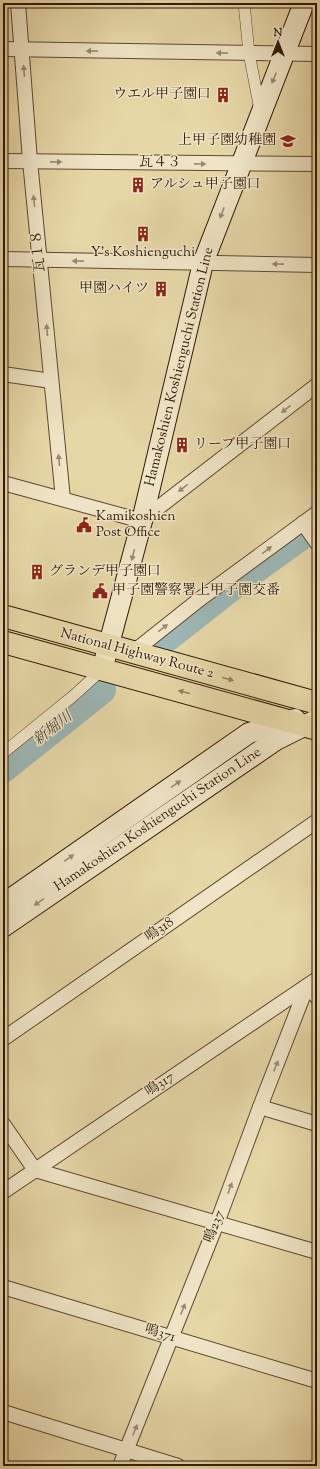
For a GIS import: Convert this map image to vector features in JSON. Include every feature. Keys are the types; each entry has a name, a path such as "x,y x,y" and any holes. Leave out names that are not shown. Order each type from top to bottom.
{"highway":[{"name":"National Highway Route 2","path":"3,616 109,647 317,703"},
{"name":"National Highway Route 2","path":"3,642 102,670 309,722"}],"main road":[{"name":"Hamakoshien Koshienguchi Station Line","path":"102,670 142,519 203,263 260,112 304,3"},
{"name":"Hamakoshien Koshienguchi Station Line","path":"3,904 249,733 309,722"},
{"name":"Hamakoshien Koshienguchi Station Line","path":"3,927 276,740 309,722"}],"street":[{"name":"瓦１８","path":"18,3 23,50 30,161 62,498"},
{"path":"244,3 248,53 260,112"},
{"path":"3,49 317,54"},
{"name":"瓦４３","path":"3,161 226,164 242,162 317,164"},
{"path":"3,260 317,265"},
{"path":"3,374 51,381"},
{"path":"3,483 142,519 317,385"},
{"path":"132,653 309,532 317,513"},
{"path":"3,753 72,697 102,670"},
{"name":"鳴318","path":"3,1039 317,821"},
{"path":"312,983 317,997"},
{"name":"鳴237","path":"120,1466 217,1223 260,1107 312,983"},
{"name":"鳴317","path":"3,1192 312,983"},
{"path":"260,1107 317,1124"},
{"path":"3,1124 35,1170 317,1252"},
{"name":"鳴371","path":"3,1288 317,1381"},
{"path":"3,1412 178,1466"}],"waterway":[{"name":"新堀川","path":"167,638 242,579 317,525"},
{"name":"新堀川","path":"3,769 102,690"}],"place":[{"name":"ウエル甲子園口","path":"223,95"},
{"name":"上甲子園幼稚園","path":"288,141"},
{"name":"アルシュ甲子園口","path":"138,185"},
{"name":"Y's Koshienguchi","path":"143,234"},
{"name":"甲園ハイツ","path":"161,289"},
{"name":"リーブ甲子園口","path":"182,445"},
{"name":"Kamikoshien Post Office","path":"84,525"},
{"name":"グランデ甲子園口","path":"37,572"},
{"name":"甲子園警察署上甲子園交番","path":"100,591"}]}
